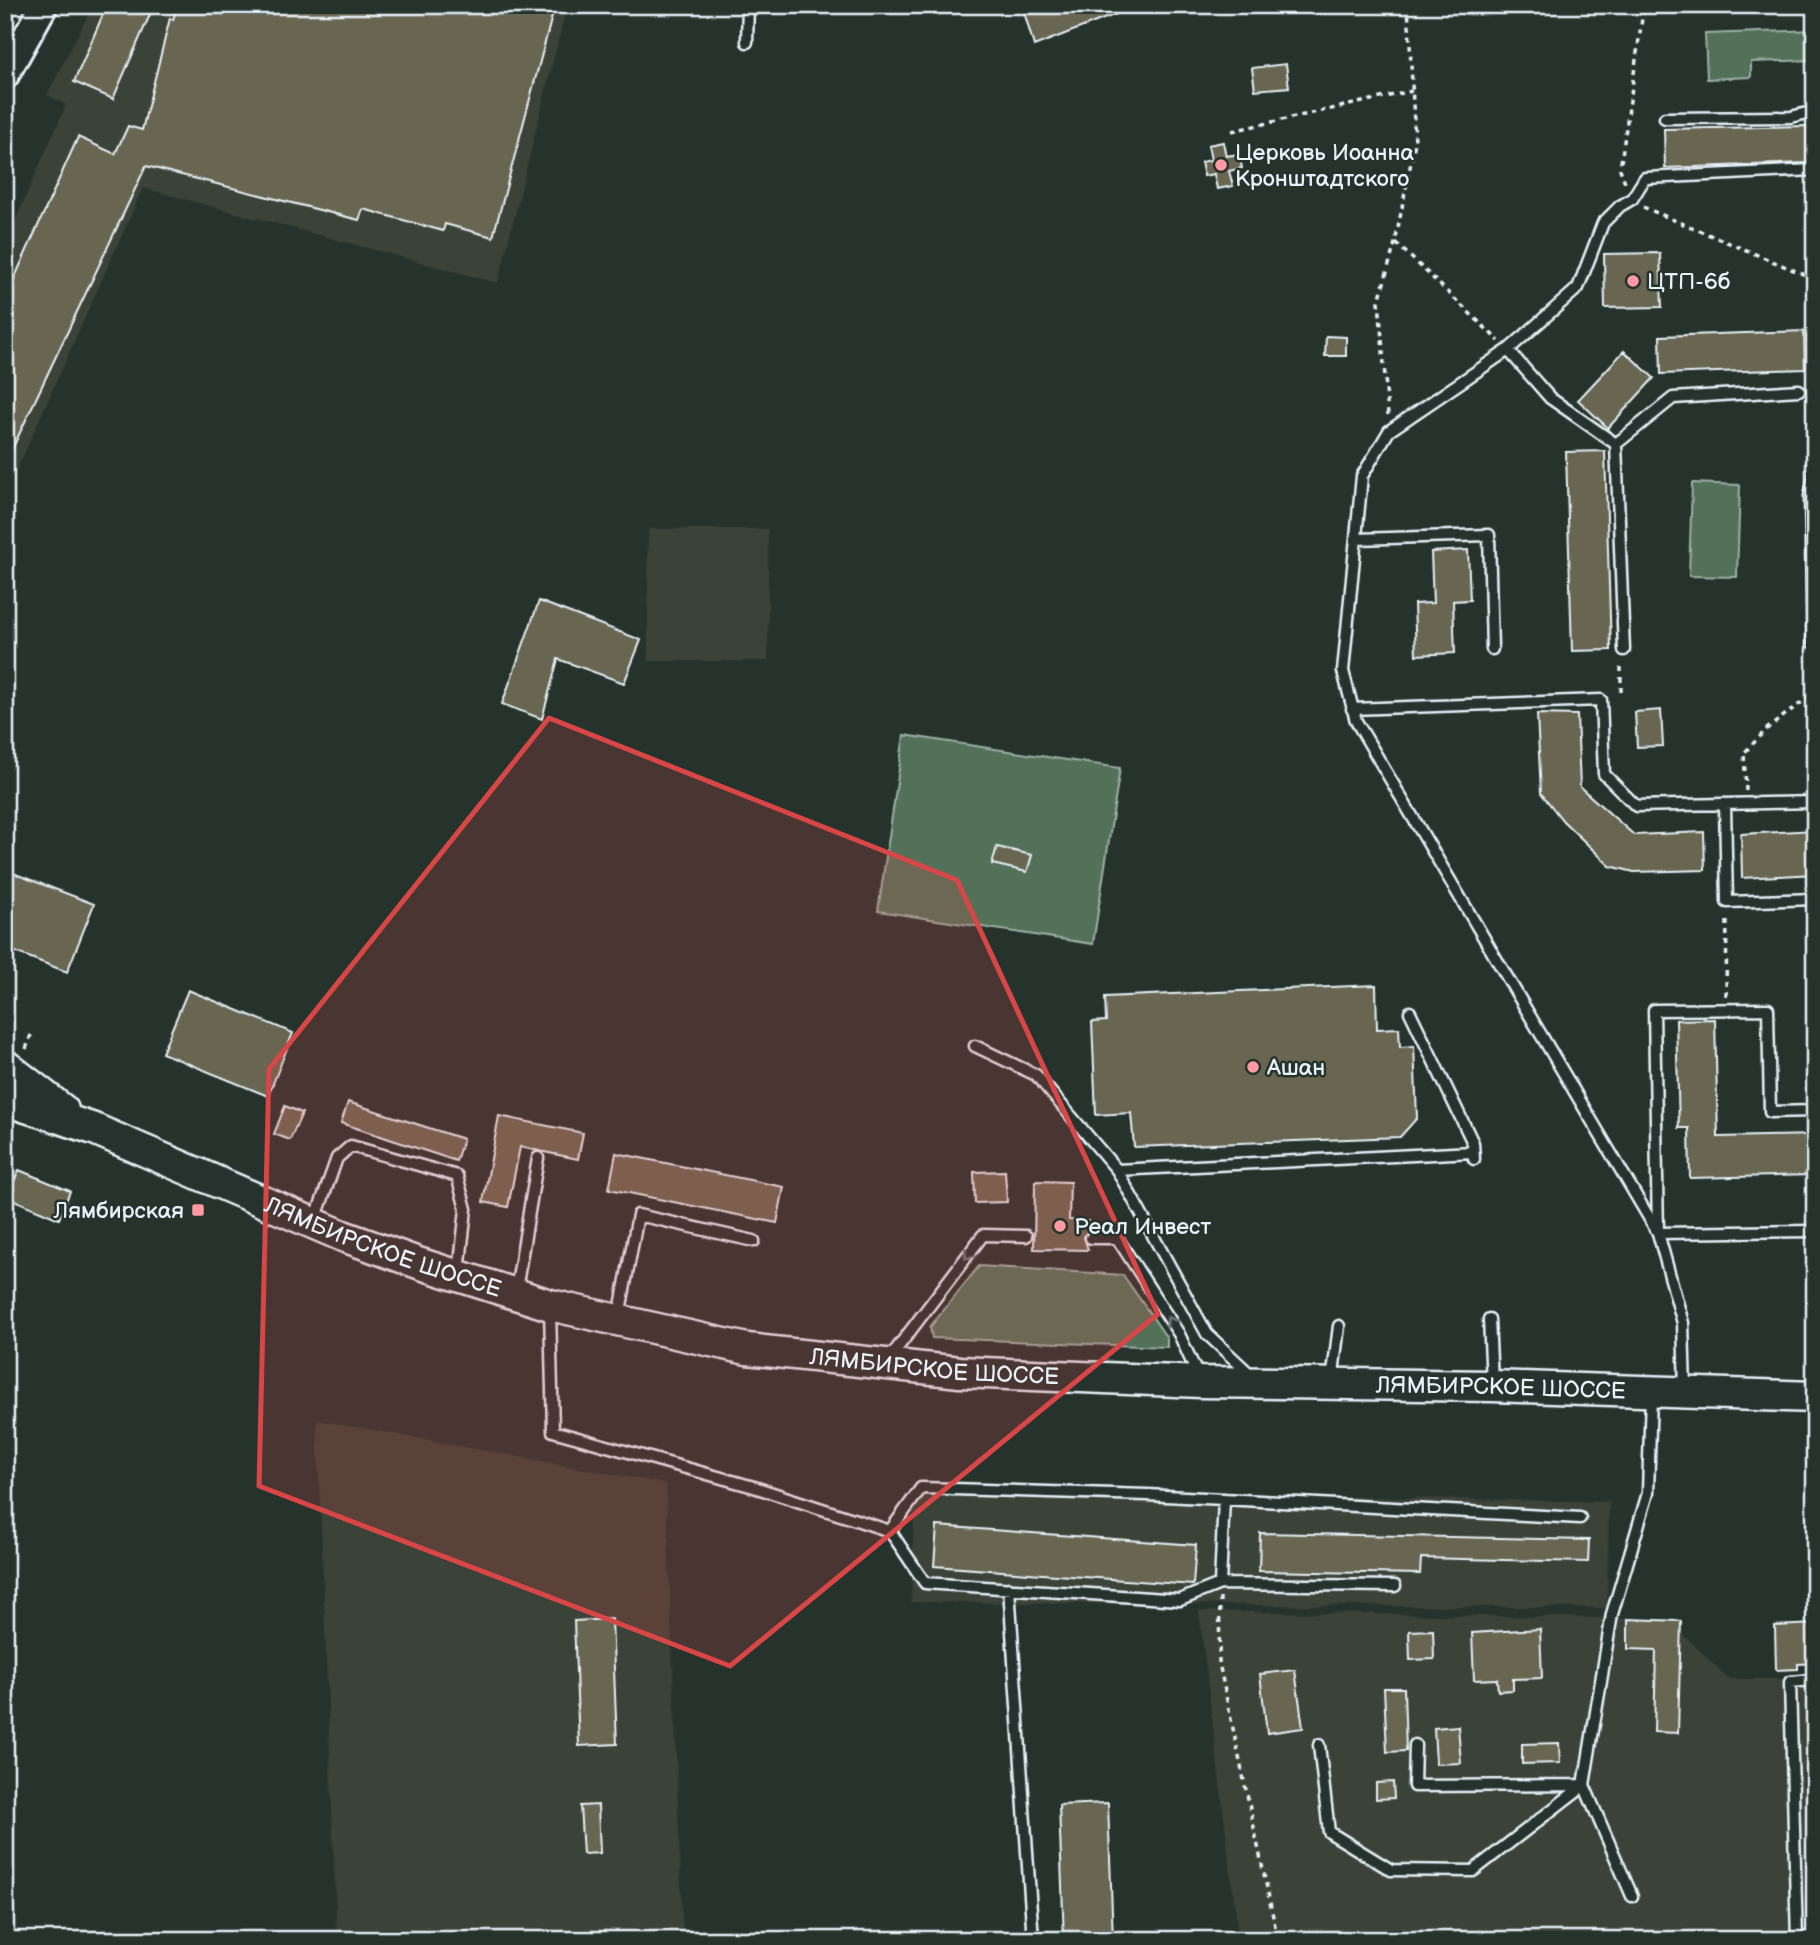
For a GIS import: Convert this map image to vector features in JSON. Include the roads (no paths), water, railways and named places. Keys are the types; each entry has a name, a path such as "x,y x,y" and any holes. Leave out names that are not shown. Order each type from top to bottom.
{"main road":[{"path":"5,17 12,5"},
{"path":"5,75 44,5"},
{"name":"ЛЯМБИРСКОЕ ШОССЕ","path":"5,1065 48,1101 93,1129"},
{"name":"ЛЯМБИРСКОЕ ШОССЕ","path":"5,1100 93,1129 314,1224 459,1276 550,1305 747,1349 884,1366 1201,1382 1493,1386 1815,1397"}],"lane":[{"path":"747,42 748,5"},
{"path":"1665,118 1791,117 1815,111"},
{"path":"1658,1233 1378,763 1352,709 1343,671 1362,476 1389,431 1508,350 1578,288 1603,223 1620,206 1632,199 1645,178 1815,170"},
{"path":"1508,350 1550,398 1616,444"},
{"path":"1616,444 1674,398 1799,390"},
{"path":"1616,444 1624,650"},
{"path":"1813,643 1810,496 1815,471"},
{"path":"1356,539 1489,535 1492,649"},
{"path":"1352,709 1601,700 1604,775 1636,806 1815,802"},
{"path":"1724,805 1727,902 1815,899"},
{"path":"1686,1394 1683,1324 1658,1233 1654,1010 1768,1009 1770,1112 1815,1111"},
{"path":"1116,1170 1173,1170 1474,1156 1472,1143 1410,1012"},
{"path":"975,1046 1036,1075 1116,1170 1208,1334 1259,1383"},
{"path":"314,1224 337,1158 351,1146 457,1176 466,1209 459,1276"},
{"path":"516,1294 538,1158"},
{"path":"619,1321 638,1215 754,1241"},
{"path":"1658,1233 1815,1231"},
{"path":"884,1366 983,1235 1026,1236"},
{"path":"1091,1238 1117,1238 1179,1334 1201,1382"},
{"path":"550,1305 553,1431 754,1487 890,1531 925,1583 1180,1600 1220,1584 1395,1586"},
{"path":"1489,1319 1493,1386"},
{"path":"1332,1384 1339,1326"},
{"path":"1632,1896 1584,1785 1612,1614 1648,1493 1651,1393"},
{"path":"890,1531 921,1488 1224,1499 1580,1518"},
{"path":"1220,1584 1224,1499"},
{"path":"1009,1588 1033,1940"},
{"path":"1797,1940 1790,1682 1815,1680"},
{"path":"1319,1745 1329,1832 1391,1870 1473,1871 1584,1785"},
{"path":"1415,1745 1414,1786 1584,1785"}],"place":[{"name":"Церковь Иоанна Кронштадтского","path":"1221,165"},
{"name":"ЦТП-6б","path":"1633,281"},
{"name":"Ашан","path":"1253,1067"},
{"name":"Лямбирская","path":"198,1210"},
{"name":"Реал Инвест","path":"1060,1226"}]}
